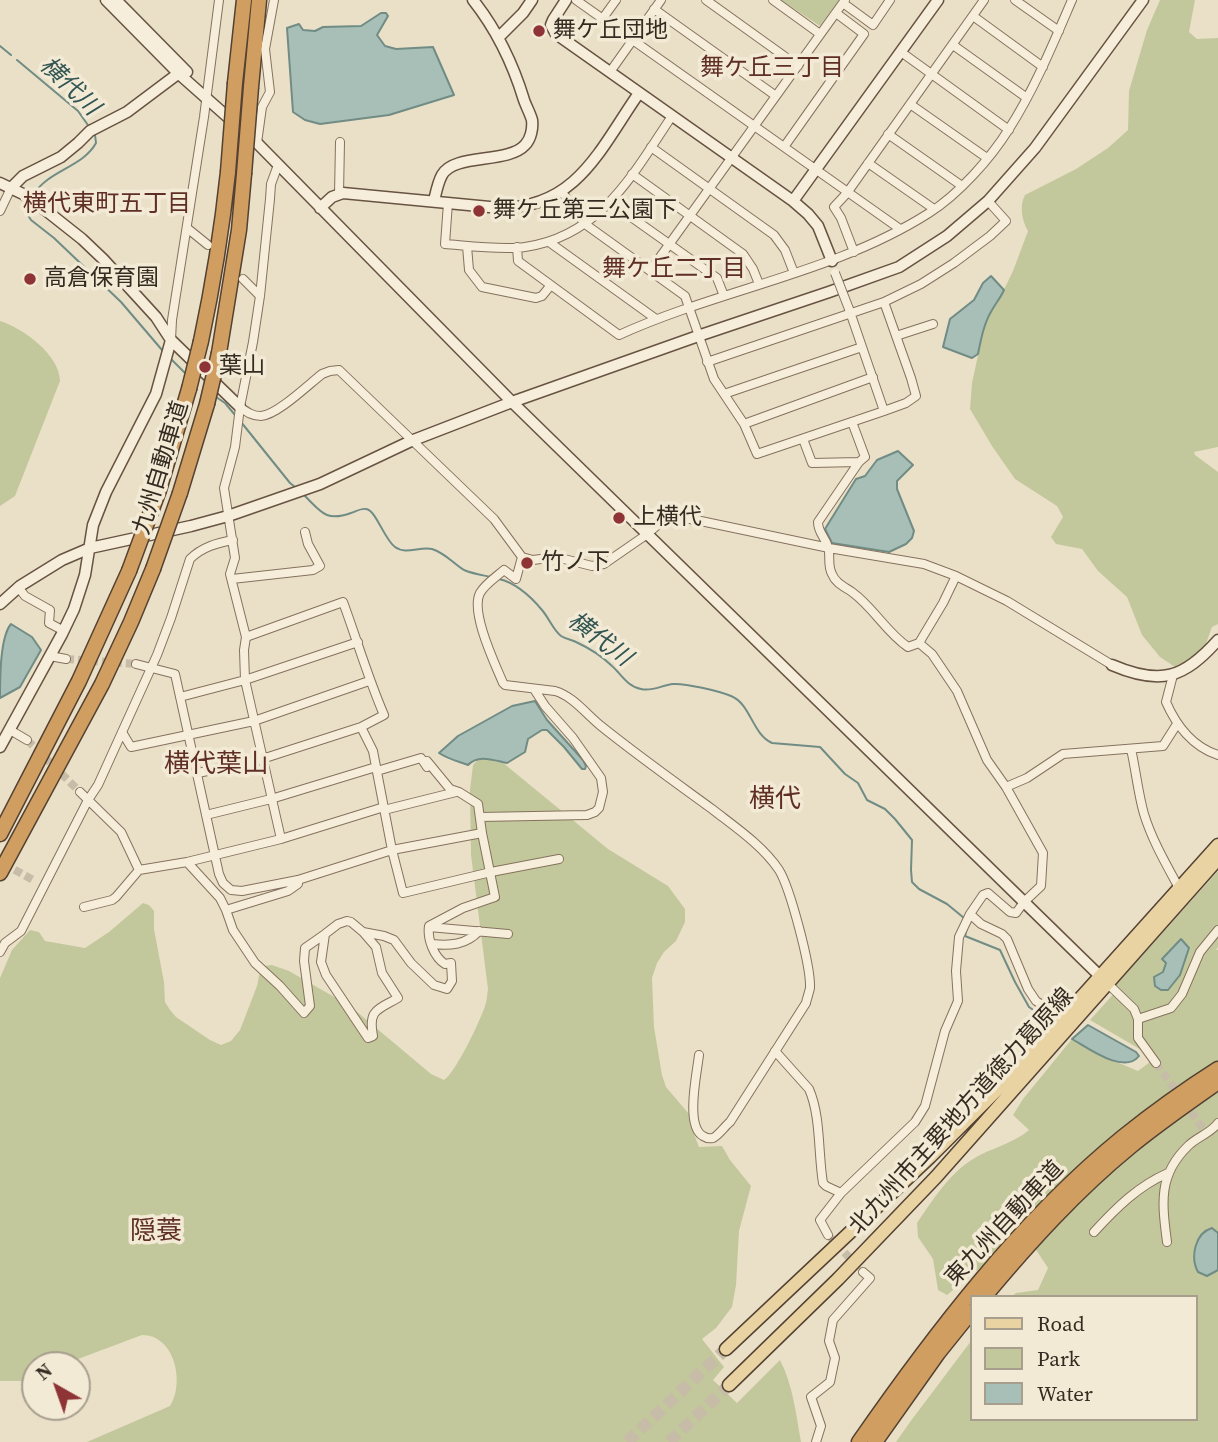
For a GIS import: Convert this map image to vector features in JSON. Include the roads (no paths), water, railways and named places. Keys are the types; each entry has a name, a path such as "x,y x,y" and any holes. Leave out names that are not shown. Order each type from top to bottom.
{"highway":[{"name":"九州自動車道","path":"0,834 79,681 129,571 159,490 189,389 213,284 222,228 244,0"},
{"name":"九州自動車道","path":"0,873 102,684 153,569 180,493 219,353 237,241 259,0"},
{"name":"東九州自動車道","path":"859,1442 930,1343 1043,1212 1122,1138 1167,1103 1218,1069"},
{"name":"東九州自動車道","path":"986,1295 1042,1230 1089,1183 1129,1147 1218,1082"},
{"name":"東九州自動車道","path":"874,1442 970,1313"}],"main road":[{"name":"北九州市主要地方道徳力葛原線","path":"729,1385 838,1279 936,1177 1019,1084 1103,979 1218,845"},
{"name":"北九州市主要地方道徳力葛原線","path":"726,1349 930,1157 1218,859"}],"street":[{"path":"106,0 181,71"},
{"path":"116,0 206,97 257,143 646,535 1134,1009 1138,1019 1138,1038 1156,1063"},
{"path":"0,747 5,728 50,656 74,609 90,548 93,524 106,492 156,394 171,340 205,117 219,0"},
{"path":"257,143 262,107 270,92 265,49 274,0"},
{"path":"434,201 442,174 452,165 509,154 524,147 532,129 532,118 499,37 473,0"},
{"path":"499,37 532,0"},
{"path":"566,0 553,20 553,30 793,201 818,226 884,411"},
{"path":"576,0 900,229"},
{"path":"603,18 616,0"},
{"path":"610,72 661,0"},
{"path":"706,0 798,66"},
{"path":"773,0 820,34"},
{"path":"650,271 844,2 873,25 890,0"},
{"path":"793,201 938,0"},
{"path":"854,252 834,207 847,193 984,0"},
{"path":"1015,0 1059,31"},
{"path":"517,247 518,261 619,335 656,319 854,252 934,209 962,186 987,158 1009,130 1027,98 1072,0"},
{"path":"0,604 18,587 62,560 90,548 228,516 320,484 411,441 512,402 899,267 947,236 988,201 1035,148 1143,0"},
{"path":"654,9 776,96"},
{"path":"784,147 864,34 836,13"},
{"path":"974,16 1043,67"},
{"path":"953,45 1027,98"},
{"path":"901,52 1009,130"},
{"path":"0,211 5,186 61,157 90,131 127,112 181,71"},
{"path":"320,208 332,197 343,193 499,208 519,208 540,202 562,192 582,174 639,93"},
{"path":"911,104 987,158"},
{"path":"448,203 445,244 517,247 548,242 573,232 598,215 632,174 672,116"},
{"path":"888,134 962,186"},
{"path":"339,194 340,142"},
{"path":"651,147 774,235 785,250 794,273"},
{"path":"868,163 934,209"},
{"path":"278,166 271,184 260,296 235,447 224,488 235,558 230,574 246,637 245,680 281,839"},
{"path":"632,174 743,254 759,284"},
{"path":"5,186 31,199 103,259 156,317 171,340 240,408 251,415 263,416 276,410 322,374 339,370 494,519 522,557 533,560 556,557 592,566 604,564 660,523 677,517 923,564 956,576 1007,601 1112,665 1140,676 1173,675 1189,668 1218,640"},
{"path":"562,192 585,225 685,296 714,379 744,424 757,454 906,403 915,396 884,302"},
{"path":"707,362 884,302 921,284 954,263 1006,221 988,201"},
{"path":"610,202 717,278 724,296"},
{"path":"187,228 208,245"},
{"path":"548,242 656,319"},
{"path":"467,246 469,270 482,287 536,298 542,296 551,285"},
{"path":"243,279 260,296"},
{"path":"896,336 933,324"},
{"path":"724,394 862,347"},
{"path":"744,424 873,376"},
{"path":"852,422 865,457 818,522 818,531 829,548 832,576 866,604 896,639 908,647 919,643 956,576"},
{"path":"803,439 812,463 859,462"},
{"path":"232,579 313,570 320,566 305,532"},
{"path":"0,952 5,943 21,931 98,785 171,618 190,559 197,552 217,543 233,540"},
{"path":"522,557 516,579 504,570 481,591 477,602 487,645 503,683 562,692 600,725 761,850 779,871 788,892 801,936 810,991 806,1003 730,1122 714,1138 699,1135 694,1125 699,1055"},
{"path":"18,587 25,596 50,610 50,623 64,631"},
{"path":"198,773 262,759 360,727 384,715 369,681 344,602 246,637"},
{"path":"180,697 245,680 358,642"},
{"path":"828,1235 820,1220 841,1194 915,1122 925,1106 945,1031 958,1001 956,971 959,937 970,914 983,895 988,893 1010,912 1016,913 1041,886 1044,853 987,760 957,691 932,654 919,643"},
{"path":"50,656 66,659"},
{"path":"136,664 175,674 214,854 223,883 231,890 242,891 298,880 393,850 482,833"},
{"path":"1173,675 1166,702 1177,724 1199,746 1218,755"},
{"path":"122,732 131,747 254,721 369,681"},
{"path":"480,817 587,815 599,808 603,792 601,778 534,689"},
{"path":"1006,787 1027,778 1063,754 1163,746 1177,724"},
{"path":"360,727 373,751 403,893 559,859"},
{"path":"5,728 27,740"},
{"path":"1131,749 1145,816 1179,888"},
{"path":"206,815 421,758 450,789 478,804 495,897 463,908 429,926 428,933 438,959 445,964 451,963 452,981 447,989 434,985 411,963 394,940 363,932"},
{"path":"80,792 121,832 139,870"},
{"path":"83,906 116,897 139,870 187,862 281,839 384,809 459,792"},
{"path":"187,862 220,898 233,930 255,963 304,1013 310,1006 304,961 305,948 338,924 347,921 363,932 376,947 382,972 398,998 374,1011 370,1021 373,1036 368,1038 326,975 321,962 325,934"},
{"path":"226,910 288,891 298,884 298,880"},
{"path":"35,881 44,885"},
{"path":"970,914 981,924 1007,939 1028,989 1036,1001 1058,1015"},
{"path":"429,927 508,934"},
{"path":"1138,1019 1171,1008 1182,994 1200,952 1218,930"},
{"path":"432,944 445,946 464,943 480,931"},
{"path":"775,1051 809,1089 816,1114 823,1183 841,1194"},
{"path":"1167,1242 1163,1203 1168,1173 1188,1146 1204,1131 1214,1129 1218,1123"},
{"path":"1094,1232 1140,1189 1168,1173"},
{"path":"816,1442 821,1426 811,1397 830,1382 835,1359 829,1341 833,1320 870,1278 863,1272"}],"water":[{"path":"381,13 388,16 377,35 385,46 396,49 433,47 454,95 389,115 320,124 305,120 293,112 287,28 299,24 303,30 315,31 323,27 361,26"},
{"path":"991,276 1004,290 987,320 978,354 972,358 943,347 950,319 974,300 983,283"},
{"path":"898,451 913,465 897,481 897,489 914,531 912,538 889,552 832,543 825,529 856,479 865,476 877,460"},
{"path":"11,624 32,637 41,650 20,687 0,698 3,648"},
{"path":"535,701 547,720 583,760 585,769 582,769 547,730 542,730 528,739 525,752 507,763 481,759 468,765 439,753 458,736 512,706"},
{"path":"1181,939 1189,948 1180,975 1168,990 1161,990 1155,986 1154,977 1163,972 1166,963 1162,959"},
{"path":"1088,1025 1139,1056 1124,1063 1115,1061 1072,1039"},
{"path":"1212,1228 1218,1233 1218,1270 1207,1276 1198,1272 1194,1253 1198,1240"}],"waterway":[{"name":"横代川","path":"0,46 11,55"},
{"name":"横代川","path":"17,60 78,111 90,128"},
{"name":"横代川","path":"34,194 48,179 83,158 96,143 95,135"},
{"name":"横代川","path":"28,205 26,212 31,220 54,238 121,302 162,350"},
{"name":"横代川","path":"171,359 187,375"},
{"name":"横代川","path":"216,397 235,415"},
{"name":"横代川","path":"241,422 295,487"},
{"name":"横代川","path":"305,496 320,511 330,516 343,516 366,509 377,519 395,547 404,550 432,549 464,570 491,577"},
{"name":"横代川","path":"499,579 517,587 528,596 561,636 600,656 632,686 649,690 678,684 726,694 743,705 760,733 772,743 820,747 845,774 858,783 867,800 885,809 912,840 912,882 964,918"},
{"name":"横代川","path":"967,928 965,936 1000,950 1029,1007 1052,1023"}],"tunnel":[{"path":"66,659 136,664"},
{"path":"27,740 80,792"},
{"path":"4,864 35,881"},
{"path":"1156,1063 1203,1129"},
{"path":"828,1235 863,1272"},
{"path":"627,1442 726,1349"},
{"path":"669,1442 729,1385"}],"place":[{"name":"舞ケ丘団地","path":"539,31"},
{"name":"舞ケ丘第三公園下","path":"479,211"},
{"name":"高倉保育園","path":"30,279"},
{"name":"葉山","path":"205,367"},
{"name":"上横代","path":"619,518"},
{"name":"竹ノ下","path":"527,563"}],"district":[{"name":"舞ケ丘三丁目","path":"772,69"},
{"name":"横代東町五丁目","path":"107,205"},
{"name":"舞ケ丘二丁目","path":"674,270"},
{"name":"横代葉山","path":"216,765"},
{"name":"横代","path":"775,800"},
{"name":"隠蓑","path":"156,1232"}]}
